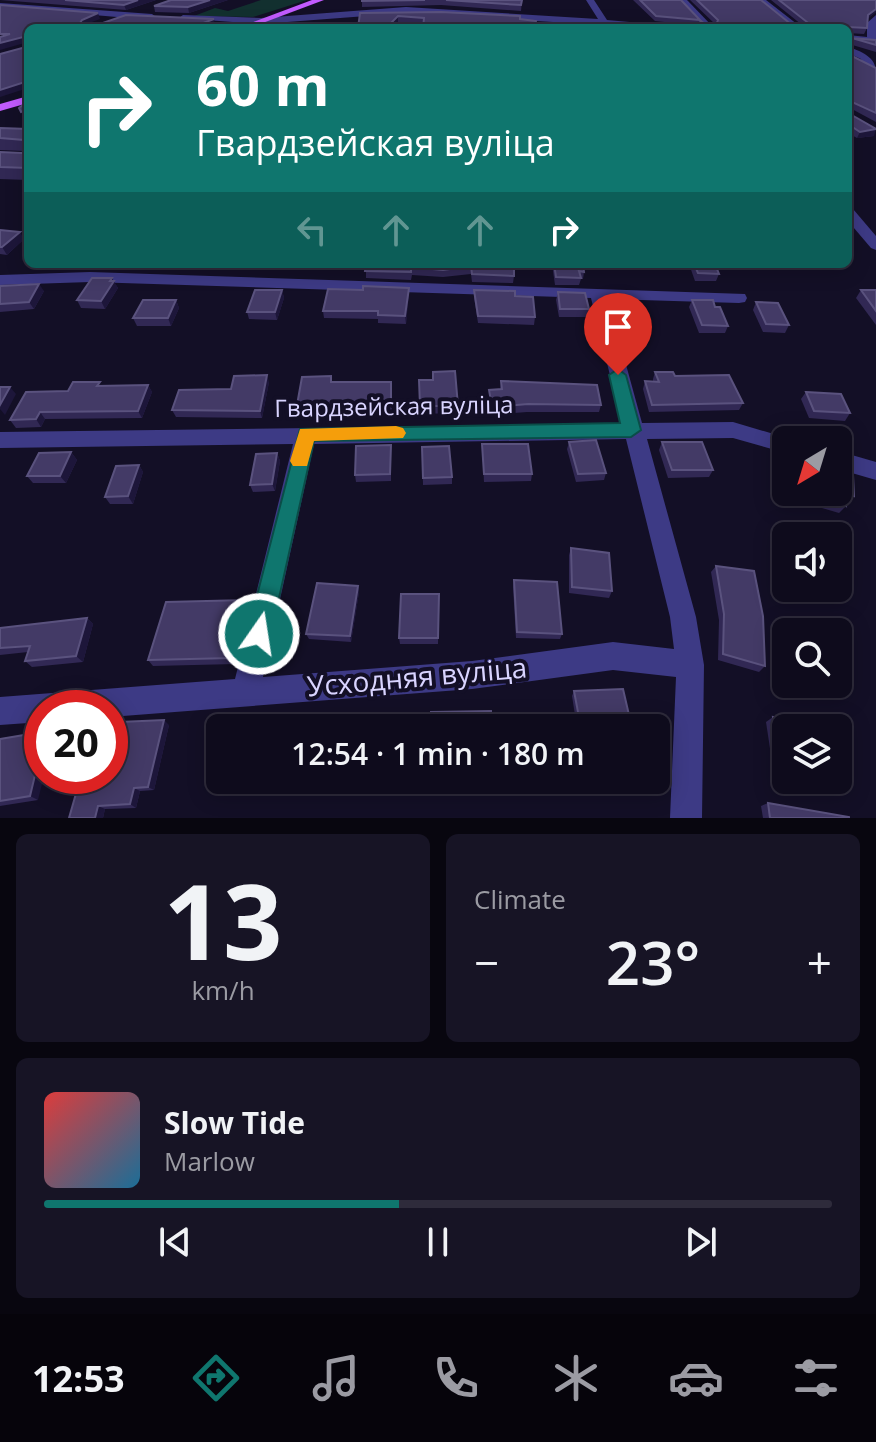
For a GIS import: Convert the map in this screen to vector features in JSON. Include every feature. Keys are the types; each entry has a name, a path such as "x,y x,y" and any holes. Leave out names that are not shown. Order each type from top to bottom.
{"main road":[{"path":"252,24 320,0"},
{"path":"0,108 24,100"}],"street":[{"path":"42,8 57,0"},
{"path":"380,16 395,0"},
{"path":"453,24 469,0"},
{"path":"590,0 606,24"},
{"path":"682,0 706,24"},
{"path":"761,0 793,24"},
{"path":"0,5 158,17"},
{"path":"526,18 530,5"},
{"path":"0,17 18,6"},
{"path":"102,24 151,8"},
{"path":"173,18 261,21 460,13 587,24"},
{"path":"852,38 874,40 871,23 876,18"},
{"path":"852,52 865,57 868,65 876,69"},
{"path":"852,217 876,245"},
{"path":"0,280 90,277 739,298"},
{"path":"598,293 631,430 683,617 690,665 686,818"},
{"name":"Гвардзейская вуліца","path":"0,440 733,430 772,441"},
{"path":"246,691 306,434"},
{"path":"852,464 876,471"},
{"name":"Усходняя вуліца","path":"0,711 472,675 613,656 690,665"}],"green space":[{"path":"261,0 307,0 253,17 194,16 215,8 228,11"}],"building":[{"path":"65,0 138,0 124,5"},
{"path":"171,0 210,0 188,7 154,6"},
{"path":"446,0 522,0 521,5"},
{"path":"640,0 681,0 700,20 656,16"},
{"path":"697,0 761,0 791,24 716,24 718,20"},
{"path":"779,0 876,0 876,9 868,15 867,28 852,27 852,24 805,24 807,22"},
{"path":"0,5 98,13 82,20 82,24 24,24 24,37 0,43 0,37 10,34 0,34"},
{"path":"441,12 520,16 520,19 536,21 535,24 423,24 424,18 398,16 390,24 359,24 360,13"},
{"path":"126,15 214,19 201,24 100,24"},
{"path":"853,38 876,40 876,45"},
{"path":"24,48 24,82 0,90 0,54"},
{"path":"852,56 876,68 876,113 852,102"},
{"path":"852,115 876,129 860,132 852,127"},
{"path":"0,128 24,129 24,140 0,138"},
{"path":"24,151 24,168 0,167 0,152"},
{"path":"0,230 20,232 0,247"},
{"path":"365,268 411,268 411,272 365,271"},
{"path":"471,268 514,268 514,276 472,274"},
{"path":"555,268 584,268 584,272 579,271 581,278 556,277"},
{"path":"696,268 717,268 719,274 698,273"},
{"path":"92,278 112,278 110,281 114,281 101,301 77,300"},
{"path":"39,284 29,302 0,304 0,286"},
{"path":"363,286 409,288 405,316 378,315 378,311 323,311 328,289 363,290"},
{"path":"255,290 282,290 275,312 247,312"},
{"path":"474,290 515,291 515,296 533,297 535,317 478,316"},
{"path":"861,290 876,290 876,311"},
{"path":"558,292 585,293 589,309 560,309"},
{"path":"143,300 176,300 168,318 133,318"},
{"path":"692,300 713,300 715,307 720,307 728,326 702,325"},
{"path":"756,302 778,303 789,325 766,324"},
{"path":"455,371 458,406 420,406 419,380 433,380 433,372"},
{"path":"655,372 673,372 675,376 729,375 743,403 652,405 645,381 659,382"},
{"path":"267,375 260,411 172,410 179,390 231,389 234,376"},
{"path":"331,376 331,382 391,382 391,407 366,408 367,403 297,405 302,377"},
{"path":"501,381 597,385 601,405 492,407 489,390 502,389"},
{"path":"73,382 100,382 97,386 148,385 138,411 40,412 36,419 10,420 26,392 68,391"},
{"path":"0,387 10,387 0,405"},
{"path":"806,392 841,394 850,413 814,411"},
{"path":"596,440 606,473 578,474 569,442"},
{"path":"662,442 702,442 713,470 672,470"},
{"path":"482,444 528,444 532,474 484,474"},
{"path":"391,445 390,474 355,475 356,446"},
{"path":"449,446 452,477 423,478 422,447"},
{"path":"71,452 60,476 27,476 39,453"},
{"path":"277,453 272,484 250,485 256,454"},
{"path":"139,465 128,496 105,497 116,466"},
{"path":"571,548 609,553 612,591 572,587"},
{"path":"716,566 754,571 763,616 765,666 723,654 724,614"},
{"path":"514,580 557,582 562,634 517,632"},
{"path":"317,583 358,586 350,636 306,634"},
{"path":"401,594 439,594 438,638 399,638"},
{"path":"247,600 232,658 148,660 166,602"},
{"path":"87,618 76,656 25,661 30,646 0,648 0,628"},
{"path":"623,689 629,714 578,714 574,691"},
{"path":"491,711 491,714 431,714"},
{"path":"164,720 148,787 134,788 130,804 98,806 95,818 69,818 76,794 128,794 128,722"},
{"path":"24,735 24,794 30,796 0,801 0,739"},
{"path":"768,803 849,817 849,818 770,818"}],"slow traffic":[{"path":"300,461 306,434 396,433"}],"route":[{"path":"259,634 306,434 631,430 618,375"}]}
